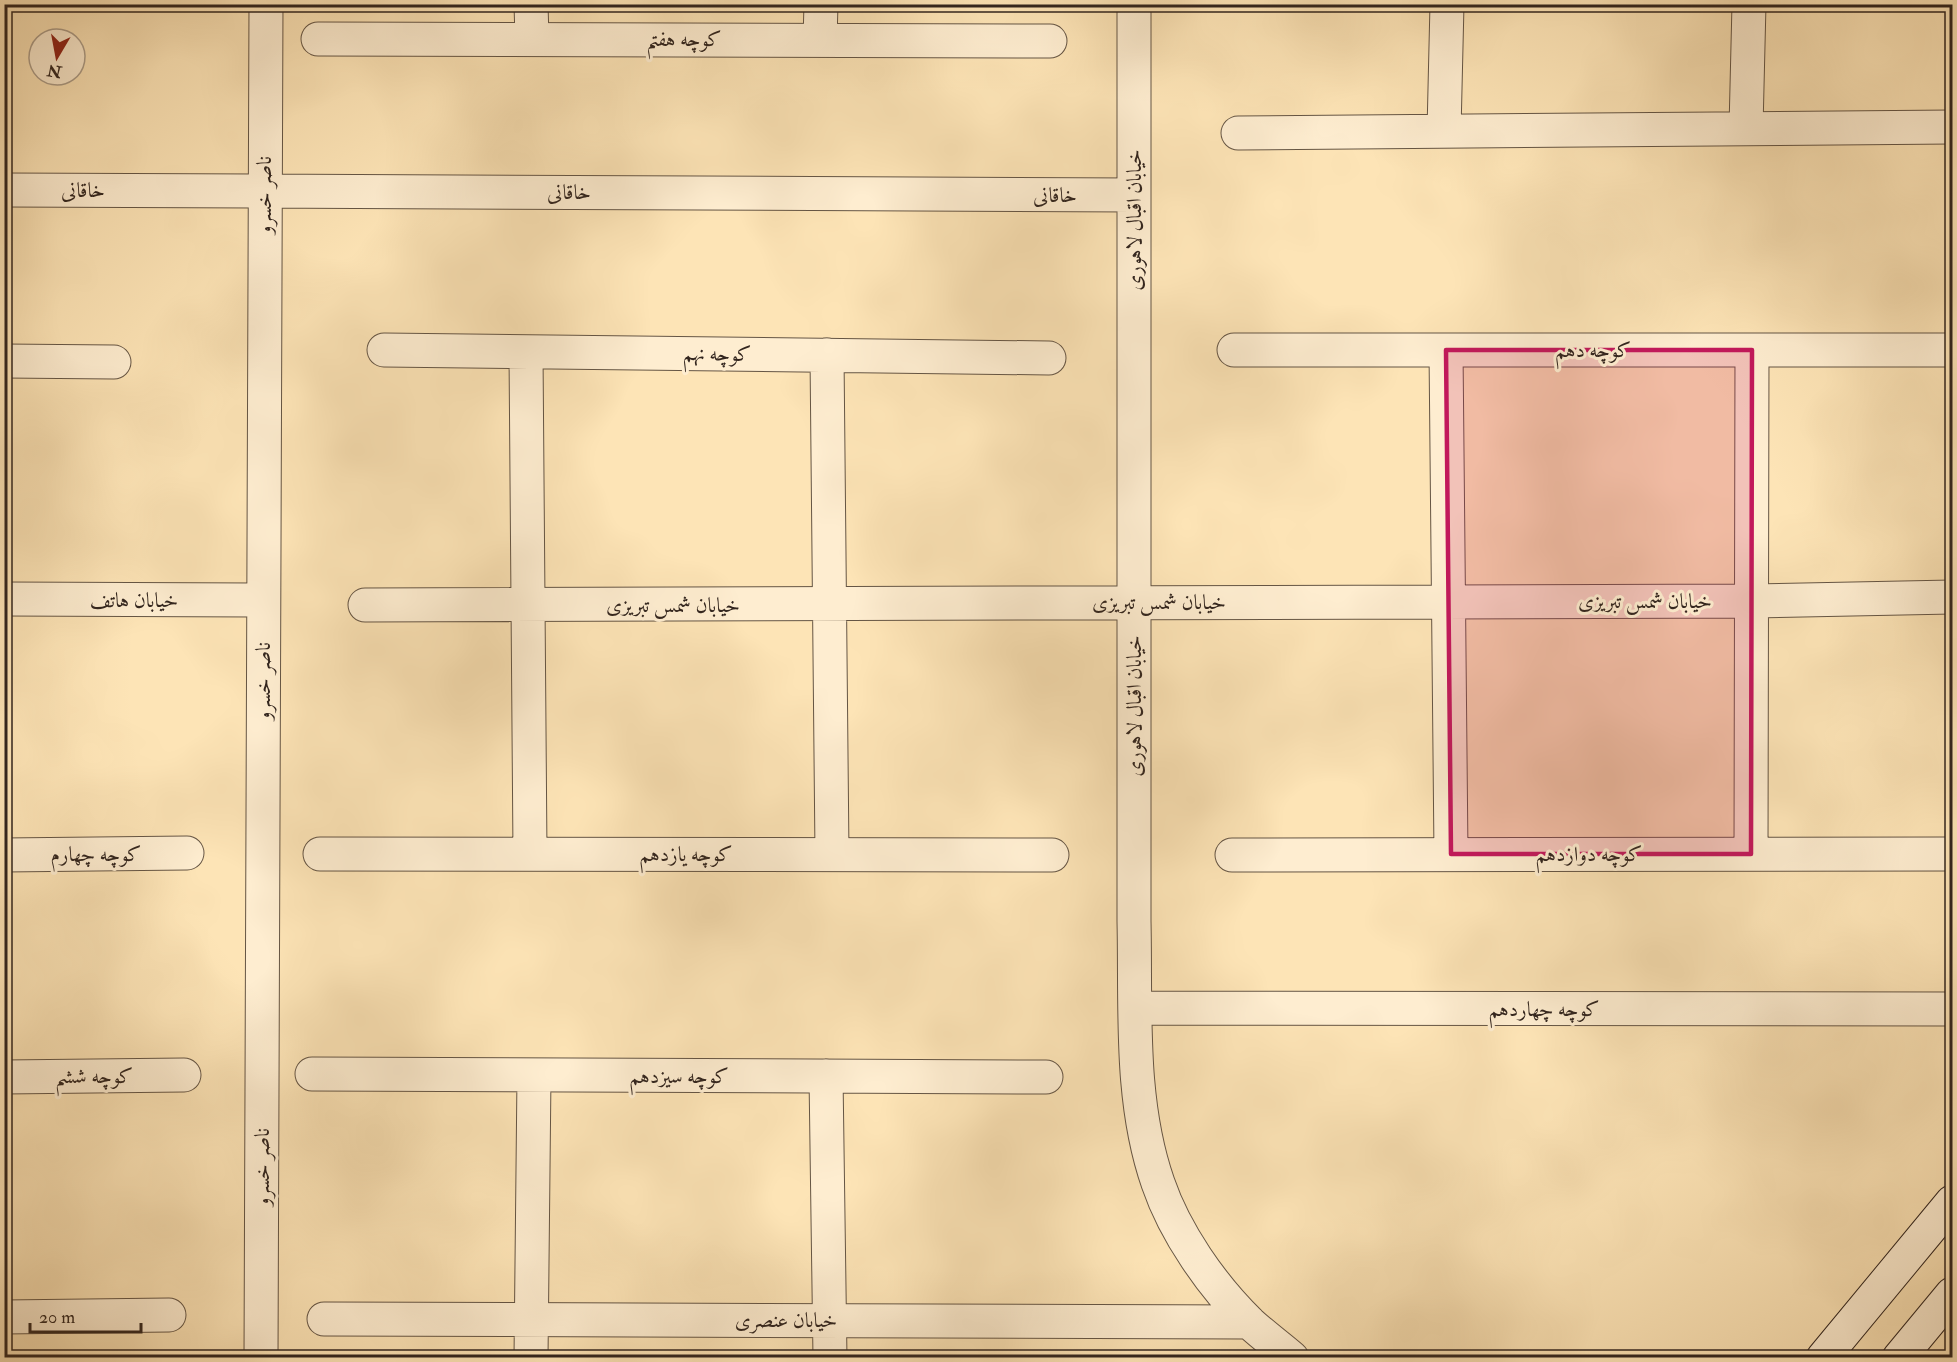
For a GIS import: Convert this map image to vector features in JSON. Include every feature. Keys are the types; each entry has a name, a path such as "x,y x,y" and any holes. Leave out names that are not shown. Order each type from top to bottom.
{"street":[{"name":"ناصر خسرو","path":"261,1358 266,4"},
{"path":"531,4 532,39"},
{"path":"820,40 821,4"},
{"name":"خیابان اقبال لاهوری","path":"1134,4 1136,1008 1137,1062 1144,1131 1158,1183 1178,1226 1211,1276 1249,1322 1292,1358"},
{"path":"1444,131 1447,4"},
{"path":"1746,128 1749,4"},
{"name":"کوچه هفتم","path":"318,39 1050,40"},
{"path":"1238,133 1953,126"},
{"name":"خاقانی","path":"4,190 1134,195"},
{"name":"کوچه نهم","path":"384,350 1049,358"},
{"name":"کوچه دهم","path":"1234,350 1953,350"},
{"path":"1446,350 1451,855"},
{"path":"1751,854 1752,350"},
{"path":"526,352 530,854"},
{"path":"827,355 832,855"},
{"path":"4,361 114,362"},
{"name":"خیابان شمس تبریزی","path":"365,605 1752,601 1953,597"},
{"name":"خیابان هاتف","path":"4,599 263,600"},
{"name":"کوچه چهارم","path":"4,855 187,854"},
{"name":"کوچه یازدهم","path":"320,854 1052,855"},
{"name":"کوچه دوازدهم","path":"1232,855 1947,854"},
{"name":"کوچه چهاردهم","path":"1136,1008 1953,1009"},
{"name":"کوچه سیزدهم","path":"312,1074 1046,1077"},
{"name":"کوچه ششم","path":"4,1077 184,1075"},
{"path":"531,1358 534,1075"},
{"path":"826,1076 830,1358"},
{"path":"1823,1358 1953,1202"},
{"path":"1899,1358 1953,1294"},
{"path":"4,1317 169,1315"},
{"name":"خیابان عنصری","path":"324,1319 1249,1322"}],"highlighted area":[{"path":"1446,350 1752,350 1751,854 1451,854"}]}
